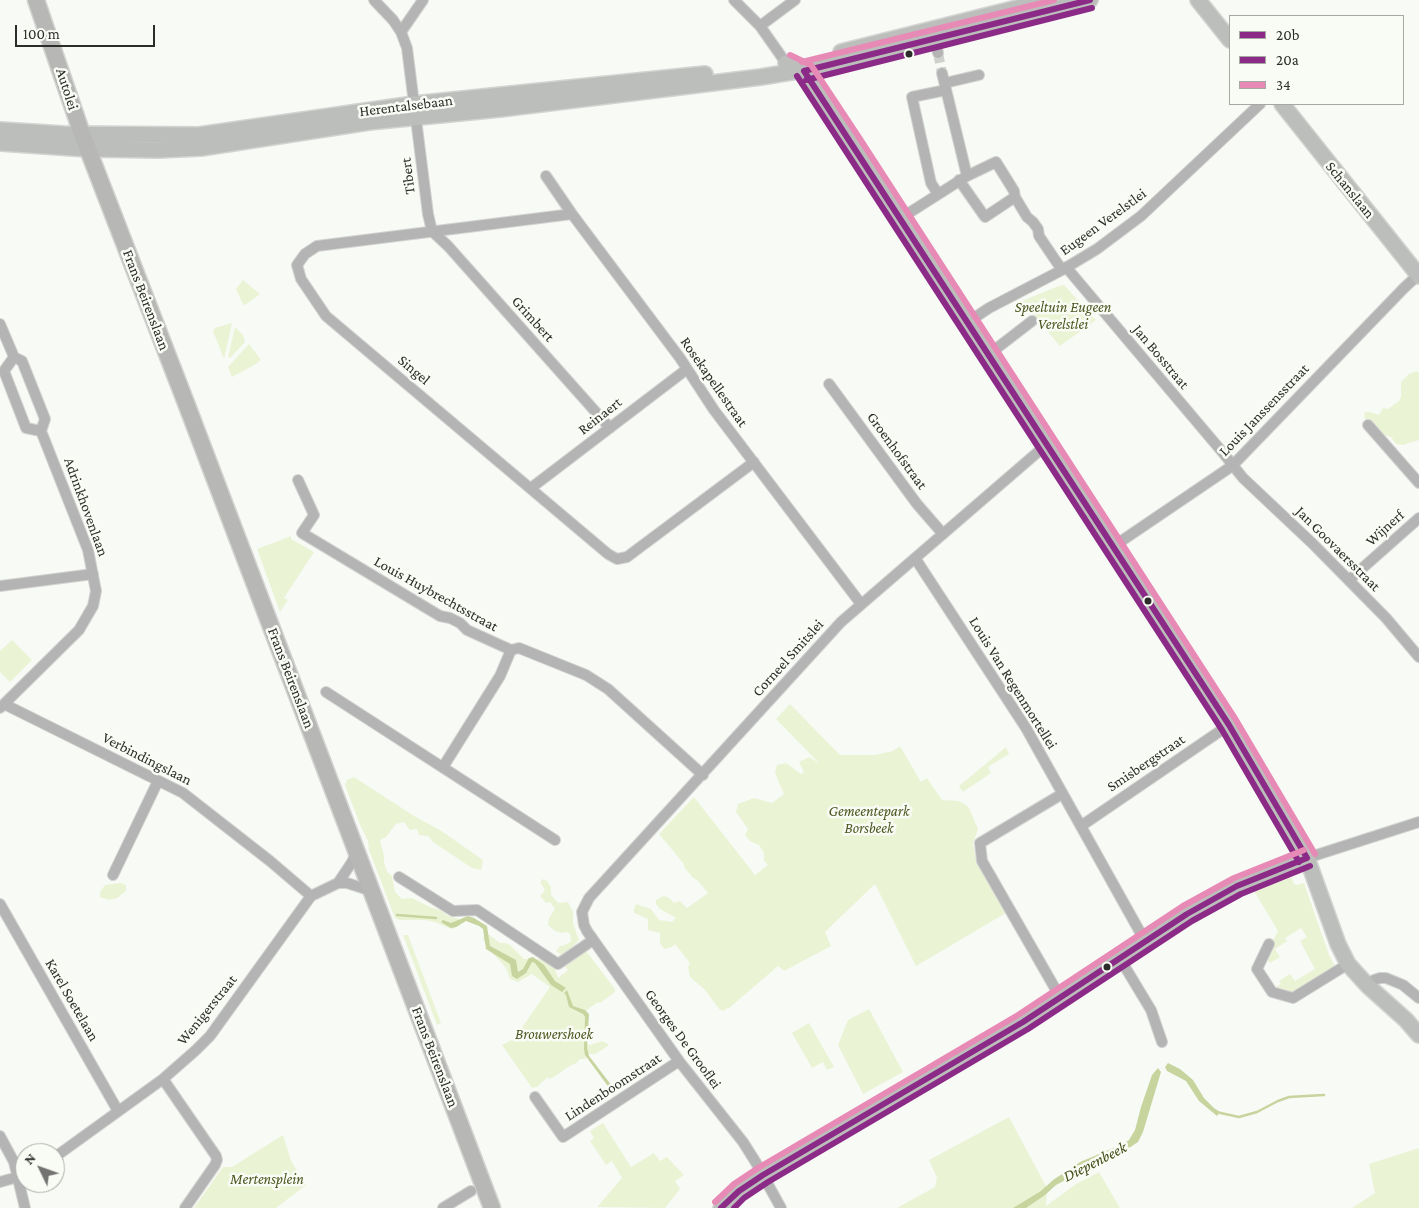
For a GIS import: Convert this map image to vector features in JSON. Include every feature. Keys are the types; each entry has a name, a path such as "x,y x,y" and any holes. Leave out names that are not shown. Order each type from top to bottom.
{"main road":[{"name":"Autolei","path":"36,0 85,141"},
{"name":"Frans Beirenslaan","path":"85,141 492,1208"}],"street":[{"path":"374,0 393,20 401,32 423,0"},
{"path":"734,0 760,26 786,63 808,65 901,218 988,355 1229,725 1307,858 1338,944 1348,964 1419,1035"},
{"path":"760,26 795,0"},
{"name":"Herentalsebaan","path":"0,130 159,150 200,148 352,124 415,111 580,93 761,77 1048,0"},
{"name":"Herentalsebaan","path":"808,65 936,46 1090,0"},
{"path":"1198,0 1229,39"},
{"name":"Tibert","path":"401,32 407,48 428,214 432,231"},
{"name":"Herentalsebaan","path":"580,93 786,63"},
{"path":"942,73 962,178 984,217 1015,197"},
{"path":"938,194 931,183 912,97 979,75"},
{"name":"Eugeen Verelstlei","path":"968,322 989,308 1064,269 1097,249 1141,216 1259,105"},
{"name":"Schanslaan","path":"1283,105 1419,276"},
{"name":"Herentalsebaan","path":"0,143 85,141"},
{"name":"Jan Bosstraat","path":"962,178 996,162 1014,191 1015,197 1027,218 1033,222 1038,229 1039,236 1064,269 1222,451 1232,466"},
{"name":"Rosekapellestraat","path":"546,176 687,369 714,410 861,604"},
{"path":"901,218 962,178"},
{"name":"Singel","path":"572,214 317,246 304,254 298,265 300,279 326,316 608,554 617,559 627,557 754,462"},
{"name":"Grimbert","path":"432,231 448,246 610,428"},
{"name":"Louis Janssensstraat","path":"1114,546 1232,466 1406,285 1419,276"},
{"path":"988,355 1032,321"},
{"name":"Adrinkhovenlaan","path":"0,324 14,358 22,360 45,419 41,431 88,550 96,597 88,617 79,630 2,706"},
{"path":"14,358 4,372 26,428 41,431"},
{"name":"Reinaert","path":"531,488 687,369"},
{"name":"Groenhofstraat","path":"829,384 917,504 943,534"},
{"path":"1368,425 1419,483"},
{"name":"Corneel Smitslei","path":"582,919 585,904 590,898 841,622 1046,445"},
{"name":"Jan Goovaersstraat","path":"1232,466 1349,580 1386,618 1419,657"},
{"name":"Louis Huybrechtsstraat","path":"298,480 314,515 302,533 440,616 460,623 467,630 512,650 519,648 586,675 608,689 702,775"},
{"name":"Wijnerf","path":"1349,580 1419,518"},
{"name":"Louis Van Regenmortellei","path":"915,558 1026,728 1145,940"},
{"path":"0,586 93,574"},
{"path":"443,767 500,676 512,650"},
{"path":"326,692 555,840"},
{"name":"Verbindingslaan","path":"2,706 183,793 270,861 311,896"},
{"name":"Smisbergstraat","path":"1081,826 1229,725"},
{"path":"113,875 158,781"},
{"path":"1060,997 982,860 980,843 1062,794"},
{"path":"721,1208 739,1191 763,1175 1016,1026 1145,940 1237,886 1307,858 1419,822"},
{"path":"338,883 357,851"},
{"path":"400,877 453,911 476,910 558,964 593,940"},
{"path":"338,883 347,883 372,891"},
{"name":"Wenigerstraat","path":"65,1150 162,1079 196,1050 210,1036 311,896 338,883"},
{"name":"Karel Soetelaan","path":"0,904 118,1111"},
{"name":"Georges De Grooflei","path":"582,919 593,940 679,1062 743,1142 781,1208"},
{"path":"1269,944 1257,969 1272,992 1293,998 1348,964"},
{"path":"1119,957 1151,1010 1162,1042"},
{"path":"1368,986 1374,980 1386,978 1403,986 1419,998"},
{"name":"Lindenboomstraat","path":"535,1097 563,1137 679,1062"},
{"path":"162,1079 216,1156 215,1166 185,1208"},
{"path":"0,1136 15,1164"},
{"path":"0,1182 15,1178"},
{"path":"443,1208 471,1191"},
{"path":"23,1193 25,1208"}],"green space":[{"path":"243,280 260,294 245,305 236,289"},
{"name":"Speeltuin Eugeen Verelstlei","path":"1064,285 1096,320 1060,346 1022,301"},
{"path":"232,323 224,359 213,331 215,328"},
{"path":"235,327 243,335 245,342 230,358 228,357"},
{"path":"249,344 261,360 232,377 228,367"},
{"path":"1417,371 1419,373 1419,440 1403,445 1396,444 1391,437 1381,434 1364,417 1365,412 1379,415 1383,408 1388,409 1399,401 1401,397 1401,382 1409,374"},
{"path":"291,536 291,539 314,552 284,598 288,600 280,612 257,549"},
{"path":"12,640 32,660 10,682 0,672 0,651"},
{"name":"Gemeentepark Borsbeek","path":"790,704 840,755 875,755 893,751 900,746 921,782 927,778 942,800 958,801 965,804 969,808 978,829 973,844 976,859 1006,913 916,966 875,884 825,932 831,946 784,971 778,966 728,1009 726,1008 725,1011 720,1010 705,990 690,977 688,967 690,963 675,944 664,949 660,943 660,933 648,930 648,919 634,913 634,909 636,904 651,909 659,920 672,922 676,918 660,909 656,904 656,900 664,896 674,903 680,901 687,908 708,893 693,878 659,834 694,797 755,875 768,865 764,861 764,853 759,845 750,841 745,835 748,829 736,812 738,804 754,798 772,803 784,794 775,773 777,765 786,763 801,774 804,772 799,762 809,757 819,763 776,719"},
{"path":"1006,747 1009,754 988,767 991,773 963,792 959,786"},
{"path":"354,777 414,816 440,830 483,860 481,870 472,868 433,842 428,836 419,835 417,829 410,830 404,822 396,824 386,837 380,840 384,862 387,872 392,876 395,892 402,899 412,898 440,910 448,916 459,919 461,923 459,926 451,929 425,920 399,920 395,918 369,850 368,841 345,785 347,780"},
{"path":"1291,877 1294,884 1304,883 1329,955 1335,966 1293,992 1276,987 1281,984 1279,981 1290,974 1295,981 1315,969 1300,941 1307,937 1301,928 1285,938 1287,941 1275,949 1280,957 1270,963 1268,960 1263,960 1278,931 1254,891"},
{"path":"543,879 551,887 551,895 558,903 568,902 573,912 573,923 579,940 566,953 560,954 556,951 560,946 571,942 570,934 555,931 548,925 549,918 555,909 550,902 546,903 540,896 545,890 540,882"},
{"path":"121,883 126,885 126,891 117,898 109,900 100,897 100,892 105,885"},
{"name":"Brouwershoek","path":"488,934 500,943 510,945 524,959 542,959 555,969 558,978 568,970 565,967 586,951 615,989 615,992 586,1011 588,1016 584,1043 590,1045 602,1041 608,1044 608,1046 595,1054 588,1054 585,1059 580,1059 554,1077 549,1079 548,1077 537,1087 532,1088 502,1045 514,1039 550,987 532,974 518,982 510,979 506,968 488,948 483,939 484,935"},
{"path":"403,935 408,935 441,1023 437,1025"},
{"path":"869,1009 903,1072 863,1094 838,1045 848,1020"},
{"path":"809,1023 834,1067 827,1070 823,1062 812,1068 792,1033"},
{"path":"1009,1117 1047,1188 1046,1206 1076,1184 1099,1172 1120,1208 897,1208 935,1187 937,1178 929,1160"},
{"path":"603,1123 631,1167 654,1153 660,1161 667,1157 684,1175 675,1181 680,1189 665,1208 597,1207 622,1178 612,1161 606,1165 590,1141 594,1138 590,1131"},
{"name":"Mertensplein","path":"283,1135 291,1161 306,1185 276,1208 194,1208 223,1167 232,1167"},
{"path":"1419,1148 1419,1208 1352,1208 1375,1193 1369,1164"}],"water":[{"path":"468,916 487,926 490,946 516,960 518,972 523,969 529,958 533,957 544,965 555,981 566,988 562,992 551,985 535,963 532,962 526,973 517,979 512,976 510,964 486,949 483,929 479,926 466,921 451,928 441,922 443,920 451,923"},
{"path":"567,990 573,1006 585,1010 589,1014 587,1048 589,1056 612,1086 610,1089 585,1055 585,1017 569,1007 564,993"},
{"path":"1168,1063 1180,1069 1193,1080 1204,1098 1220,1112 1217,1116 1199,1101 1186,1081 1167,1071 1165,1067"},
{"path":"1158,1068 1161,1072 1143,1132 1138,1142 1126,1150 1085,1166 1026,1208 1013,1208 1041,1191 1053,1180 1080,1162 1129,1140 1135,1130 1152,1075"}],"waterway":[{"path":"397,915 436,918"},
{"name":"Diepenbeek","path":"1216,1112 1239,1117 1257,1112 1289,1097 1324,1095"}],"tunnel":[{"path":"938,53 942,73"}],"transit line":[{"name":"34","path":"802,62 1054,0"},
{"name":"20b","path":"804,71 1090,0"},
{"name":"20a","path":"806,80 1092,8"},
{"name":"34","path":"790,55 811,65 860,139 1236,720 1315,854"},
{"name":"20b","path":"804,71 1229,725 1307,858"},
{"name":"20a","path":"797,76 1222,730 1299,862"},
{"name":"34","path":"715,1202 734,1184 758,1168 1018,1015 1183,906 1234,878 1304,850"},
{"name":"20b","path":"721,1208 739,1191 763,1175 1023,1022 1187,914 1237,886 1307,858"},
{"name":"20a","path":"734,1208 744,1198 768,1182 1028,1029 1192,921 1241,894 1310,866"}]}
